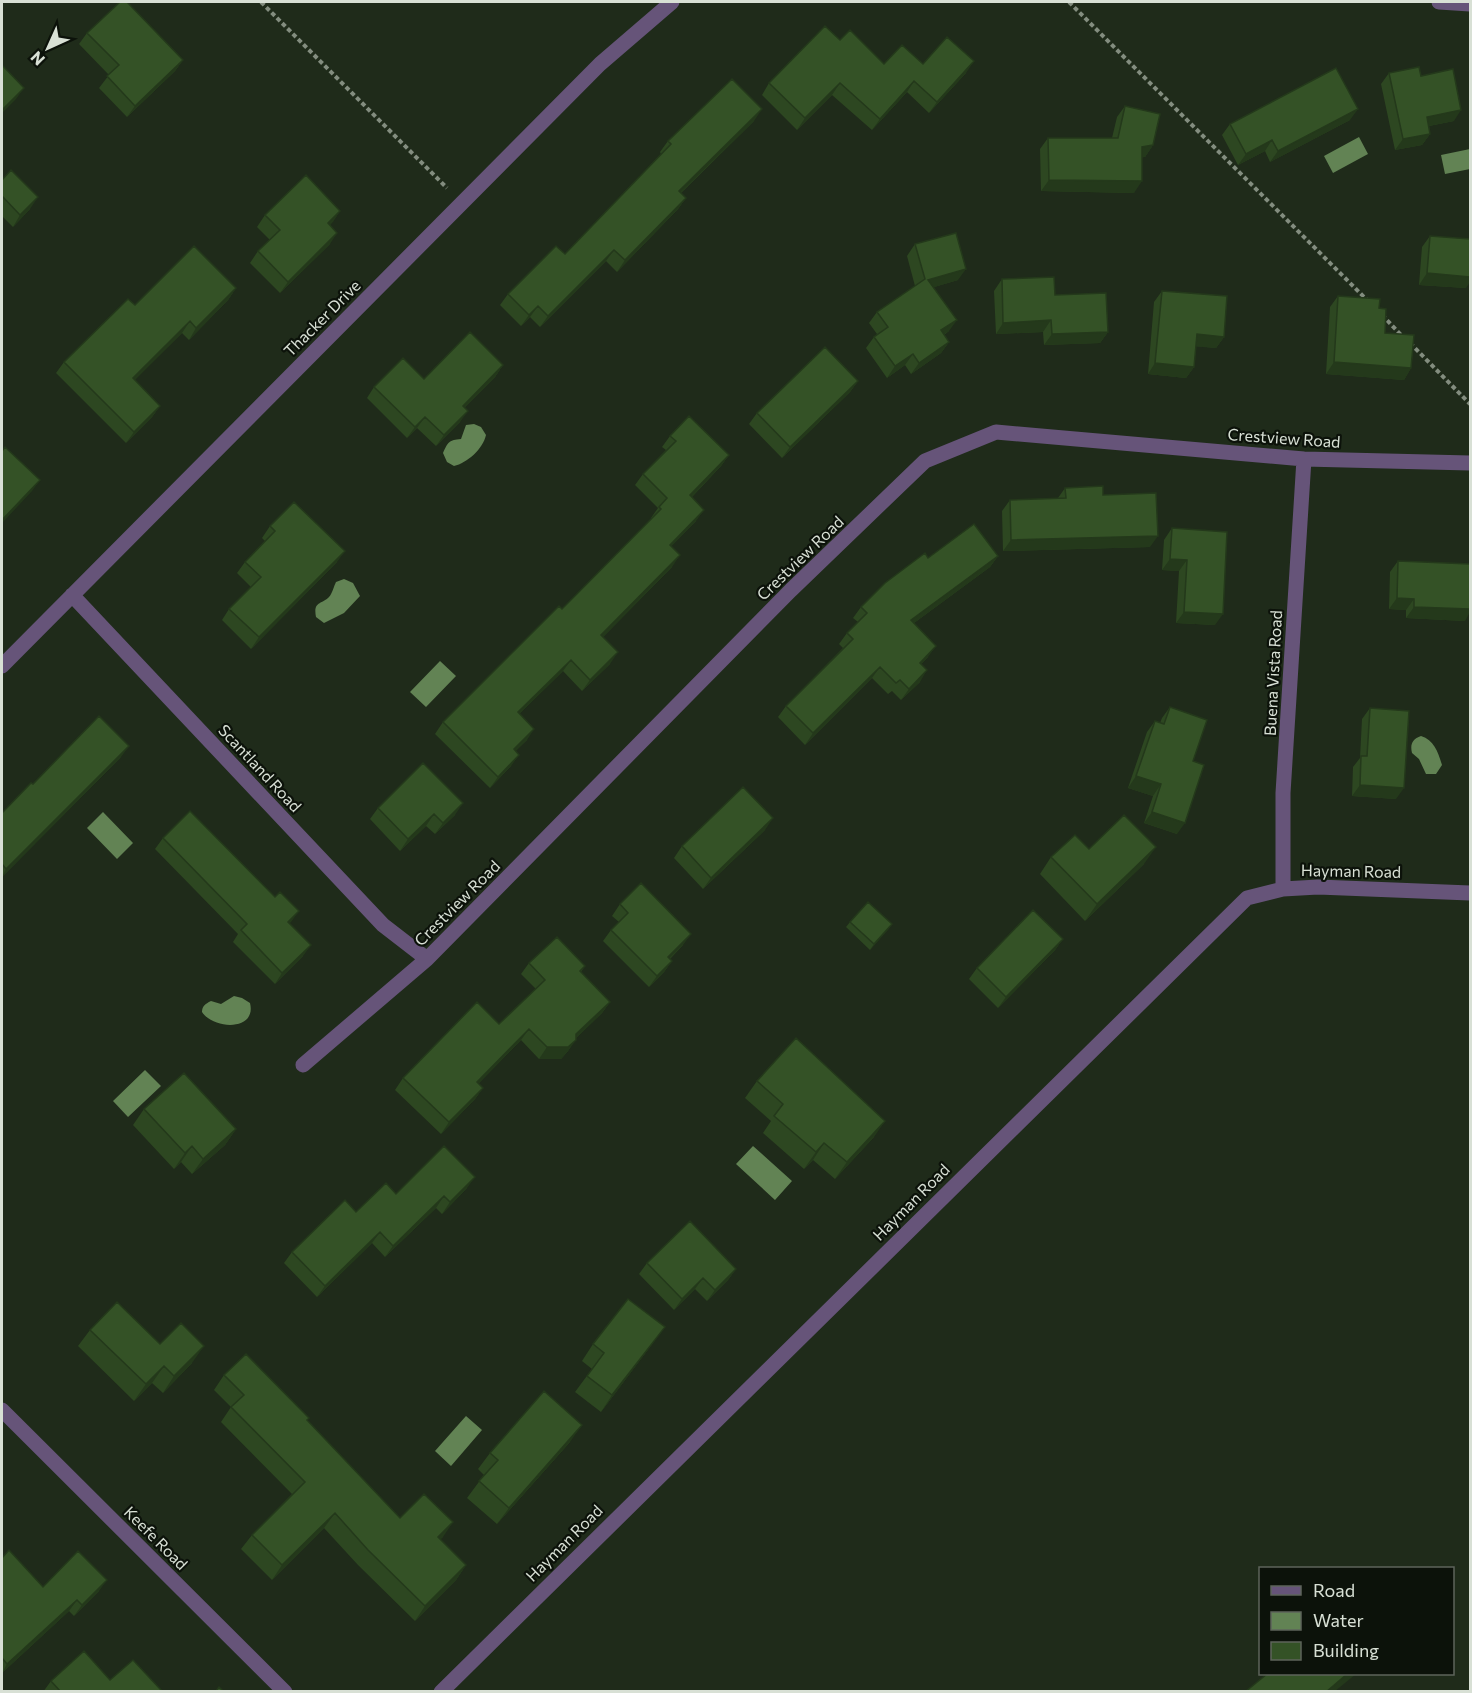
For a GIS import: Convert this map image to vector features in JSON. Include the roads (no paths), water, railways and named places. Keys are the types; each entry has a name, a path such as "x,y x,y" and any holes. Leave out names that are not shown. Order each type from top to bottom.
{"street":[{"name":"Thacker Drive","path":"2,666 600,64 672,2"},
{"path":"1439,2 1470,4"},
{"name":"Crestview Road","path":"303,1065 427,959 791,590 925,461 996,432 1304,459 1470,463"},
{"name":"Buena Vista Road","path":"1283,889 1283,793 1304,459"},
{"name":"Scantland Road","path":"72,595 383,925 427,959"},
{"name":"Hayman Road","path":"441,1692 1247,898 1283,889 1318,887 1470,893"},
{"name":"Keefe Road","path":"2,1410 285,1692"}],"water":[{"path":"1359,137 1368,154 1333,173 1324,156"},
{"path":"1470,149 1470,169 1445,174 1441,155"},
{"path":"474,424 481,427 486,435 482,445 464,462 454,466 447,462 443,453 448,444 461,439 466,425"},
{"path":"344,579 353,583 360,596 344,613 324,623 316,617 316,608 329,597 336,582"},
{"path":"440,661 456,676 426,707 410,692"},
{"path":"1421,736 1435,747 1439,756 1442,765 1436,774 1426,774 1419,759 1412,753 1412,743"},
{"path":"103,812 133,843 117,859 87,828"},
{"path":"234,996 250,1003 247,1019 241,1023 233,1025 216,1022 202,1012 204,1005 211,1001 221,1004"},
{"path":"145,1070 161,1086 128,1117 113,1101"},
{"path":"753,1146 792,1181 775,1200 736,1164"},
{"path":"466,1416 482,1430 451,1466 435,1451"}]}
